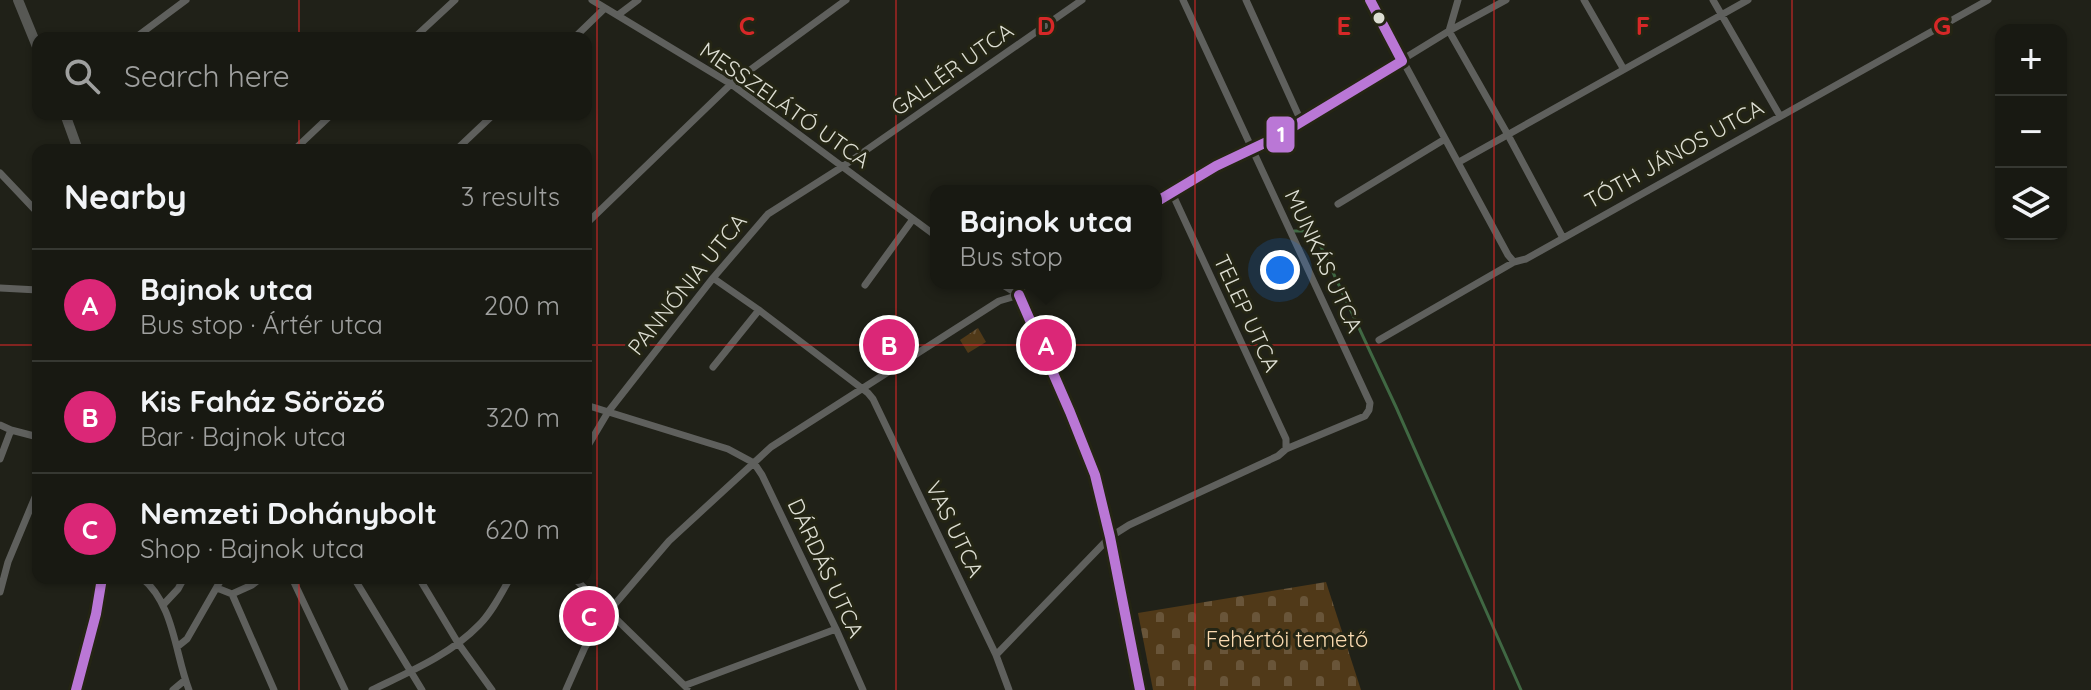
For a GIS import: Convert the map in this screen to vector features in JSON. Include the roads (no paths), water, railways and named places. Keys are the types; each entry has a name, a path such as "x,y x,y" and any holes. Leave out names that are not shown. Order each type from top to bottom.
{"street":[{"path":"18,0 32,34"},
{"path":"143,32 186,0"},
{"path":"420,32 455,0"},
{"name":"MESSZELÁTÓ UTCA","path":"592,0 731,84 930,232"},
{"path":"618,15 638,0"},
{"path":"592,218 731,84 846,0"},
{"name":"GALLÉR UTCA","path":"842,167 1082,0"},
{"name":"MUNKÁS UTCA","path":"996,655 1110,537 1129,525 1278,456 1286,449 1365,416 1369,410 1370,403 1183,0"},
{"path":"1246,0 1301,121"},
{"path":"1370,0 1514,262"},
{"path":"1458,0 1449,31 1563,238"},
{"path":"1162,199 1216,166 1254,149 1506,0"},
{"path":"1584,0 1623,68"},
{"path":"1713,0 1780,116"},
{"path":"1459,162 1748,0"},
{"name":"TÓTH JÁNOS UTCA","path":"1379,340 1988,0"},
{"path":"580,32 605,8"},
{"path":"67,120 76,144"},
{"path":"300,144 326,120"},
{"path":"462,144 488,120"},
{"path":"1338,204 1445,139"},
{"name":"PANNÓNIA UTCA","path":"592,439 608,412 713,278 768,214 842,167"},
{"path":"0,173 32,207"},
{"name":"TELEP UTCA","path":"1172,193 1286,439 1286,449"},
{"path":"865,285 913,219"},
{"name":"VAS UTCA","path":"713,278 873,399 996,655 1009,690"},
{"path":"0,288 32,290"},
{"path":"1010,289 1019,295 1095,475 1140,690"},
{"path":"1019,295 1022,289"},
{"path":"569,689 585,647 609,611 669,541 771,447 999,301 1019,295"},
{"path":"713,367 759,310"},
{"path":"592,407 728,449 754,463"},
{"path":"0,425 32,435"},
{"path":"0,459 11,430"},
{"name":"DÁRDÁS UTCA","path":"754,463 863,690"},
{"path":"0,592 8,562 32,504"},
{"path":"76,690 101,584"},
{"path":"148,584 163,605 189,690"},
{"path":"163,605 181,584"},
{"path":"177,647 187,639 219,584"},
{"path":"232,594 253,584"},
{"path":"295,584 345,690"},
{"path":"358,584 422,690"},
{"path":"423,584 458,643 492,690"},
{"path":"372,690 411,672 458,643 481,624 506,584"},
{"path":"580,584 687,688 836,629"},
{"path":"217,588 232,594 274,690"},
{"path":"173,690 185,680"}],"waterway":[{"path":"1294,231 1315,234 1396,407 1521,690"}],"place":[{"name":"Kis Faház Söröző","path":"889,345"},
{"name":"Bajnok utca","path":"1046,345"},
{"name":"Nemzeti Dohánybolt","path":"589,616"}],"park label":[{"name":"Fehértói temető","path":"1287,639"}]}
